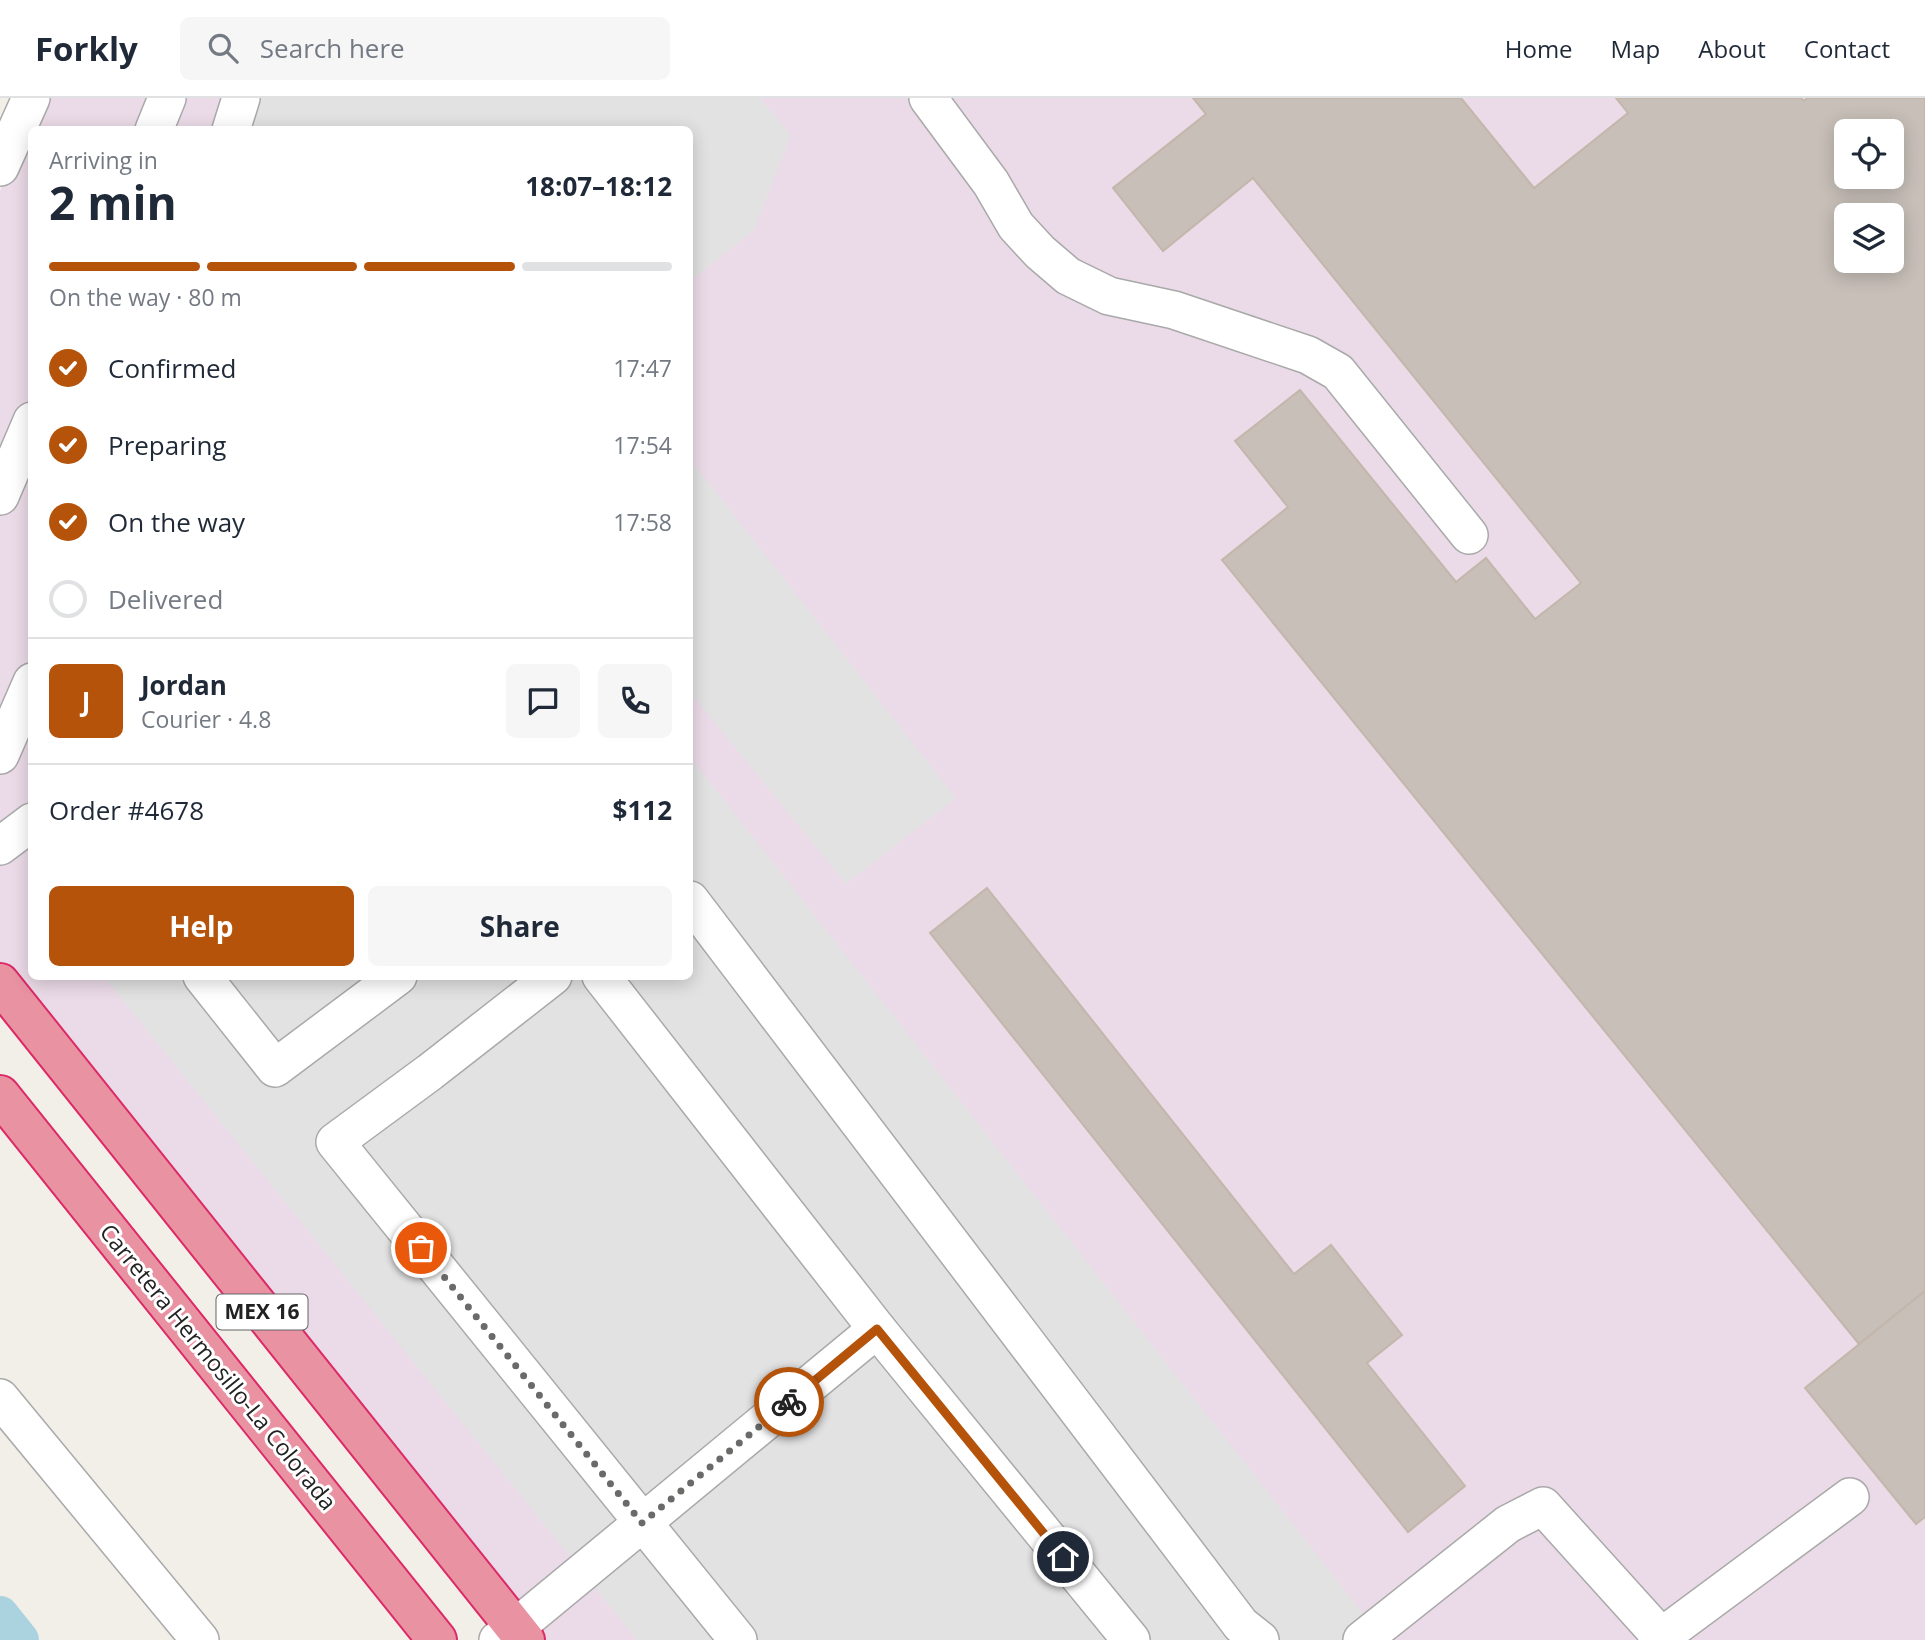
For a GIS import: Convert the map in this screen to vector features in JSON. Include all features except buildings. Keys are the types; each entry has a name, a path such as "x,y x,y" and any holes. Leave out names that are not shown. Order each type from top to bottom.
{"highway":[{"name":"MEX 16","path":"0,983 513,1636"},
{"name":"Carretera Hermosillo-La Colorada","path":"0,1095 437,1640"}],"street":[{"path":"0,167 31,98"},
{"path":"156,126 167,98"},
{"path":"232,126 241,98"},
{"path":"928,98 991,183 1016,226 1040,252 1068,276 1110,296 1174,310 1308,355 1338,372 1469,535"},
{"path":"0,496 28,430"},
{"path":"14,748 28,697"},
{"path":"0,846 28,825"},
{"path":"693,904 1241,1625 1260,1640"},
{"path":"205,980 275,1068 393,980"},
{"path":"548,980 430,1073 335,1142 738,1640"},
{"path":"604,980 877,1329 1130,1640"},
{"path":"513,1636 642,1523 877,1329"},
{"path":"0,1398 200,1640"},
{"path":"1362,1640 1507,1524 1542,1506 1661,1639 1850,1497"}],"shaded area":[{"path":"42,98 1925,98 1925,1640 541,1640 0,969 0,191 28,129 28,980 693,980 693,126 29,126"},
{"path":"225,98 760,98 791,135 754,230 693,279 693,126 215,126"},
{"path":"693,463 956,798 846,884 693,696"},
{"path":"693,761 1384,1640 637,1640 106,980 693,980"}],"waterway":[{"path":"0,1615 20,1640"}],"way so far":[{"path":"421,1248 642,1523 789,1402"}],"route":[{"path":"789,1402 877,1329 1063,1557"}]}
